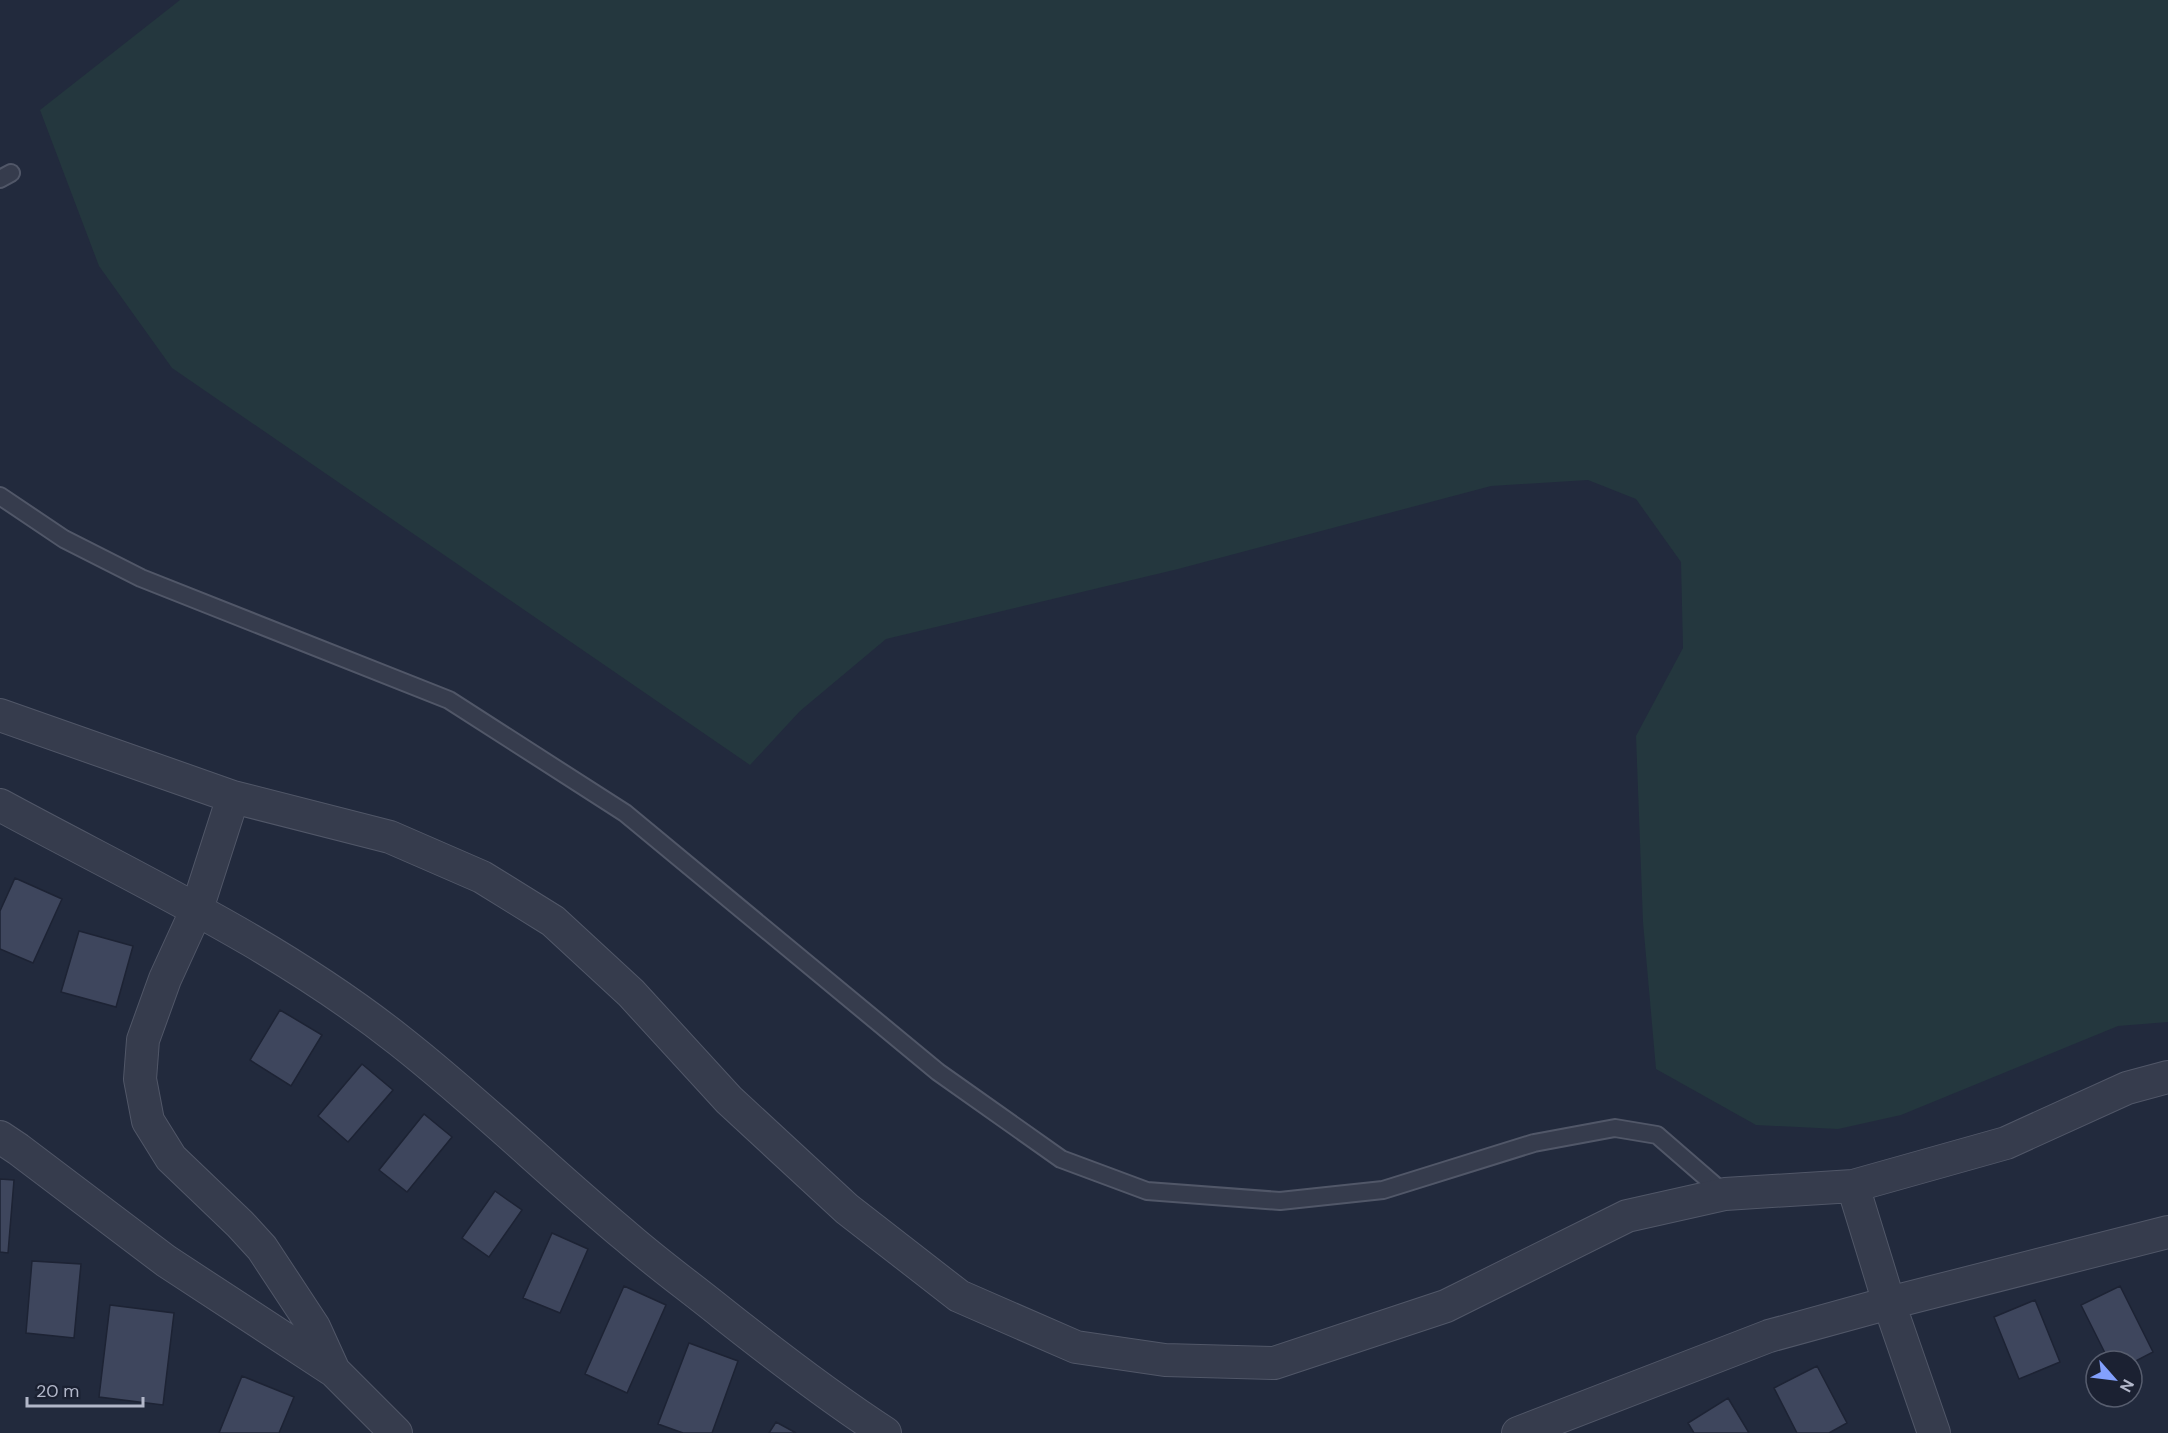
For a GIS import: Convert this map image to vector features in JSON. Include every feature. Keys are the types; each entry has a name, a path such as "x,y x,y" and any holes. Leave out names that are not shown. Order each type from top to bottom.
{"street":[{"path":"0,715 233,797 390,837 482,877 553,921 631,993 729,1100 847,1209 959,1296 1076,1347 1165,1360 1274,1363 1446,1306 1627,1216 1725,1194 1853,1186 2006,1143 2127,1088 2168,1077"},
{"path":"233,797 197,909 165,979 143,1040 140,1079 148,1121 171,1158 262,1248 314,1327 334,1371"},
{"path":"0,806 122,872 197,909 337,994 459,1089 629,1240 807,1380 885,1433"},
{"path":"0,1137 166,1261 334,1371 396,1433"},
{"path":"1853,1186 1889,1302 1934,1433"},
{"path":"1518,1433 1769,1336 1889,1302 2168,1232"}],"lane":[{"path":"0,496 64,539 141,578 449,700 625,813 938,1072 1061,1159 1147,1191 1280,1201 1383,1190 1534,1143 1615,1128 1657,1135 1725,1194"}],"shaded area":[{"path":"180,0 2168,0 2168,1022 2118,1026 1901,1115 1838,1129 1756,1125 1656,1069 1643,922 1636,736 1683,648 1681,562 1636,499 1588,480 1491,486 1178,569 886,639 800,711 750,765 172,368 99,266 40,110"}],"building":[{"path":"15,878 62,899 33,963 0,949 0,911"},
{"path":"79,931 133,946 116,1007 61,992"},
{"path":"280,1010 322,1035 291,1086 250,1060"},
{"path":"362,1064 393,1090 348,1142 318,1116"},
{"path":"424,1114 452,1137 407,1192 379,1170"},
{"path":"0,1179 14,1180 8,1253 0,1252"},
{"path":"495,1191 522,1210 489,1257 462,1238"},
{"path":"552,1233 588,1249 560,1313 523,1298"},
{"path":"32,1261 81,1264 74,1338 26,1333"},
{"path":"624,1286 666,1305 627,1393 585,1374"},
{"path":"2120,1286 2153,1352 2144,1357 2144,1349 2103,1349 2081,1305"},
{"path":"2035,1300 2060,1362 2019,1379 1994,1317"},
{"path":"110,1305 174,1313 163,1405 99,1397"},
{"path":"689,1343 738,1361 712,1433 683,1433 658,1424"},
{"path":"1817,1366 1847,1423 1829,1433 1797,1433 1774,1388"},
{"path":"242,1376 294,1397 279,1433 219,1433"},
{"path":"1728,1398 1749,1433 1694,1433 1688,1423"},
{"path":"776,1422 796,1433 769,1433"}]}
